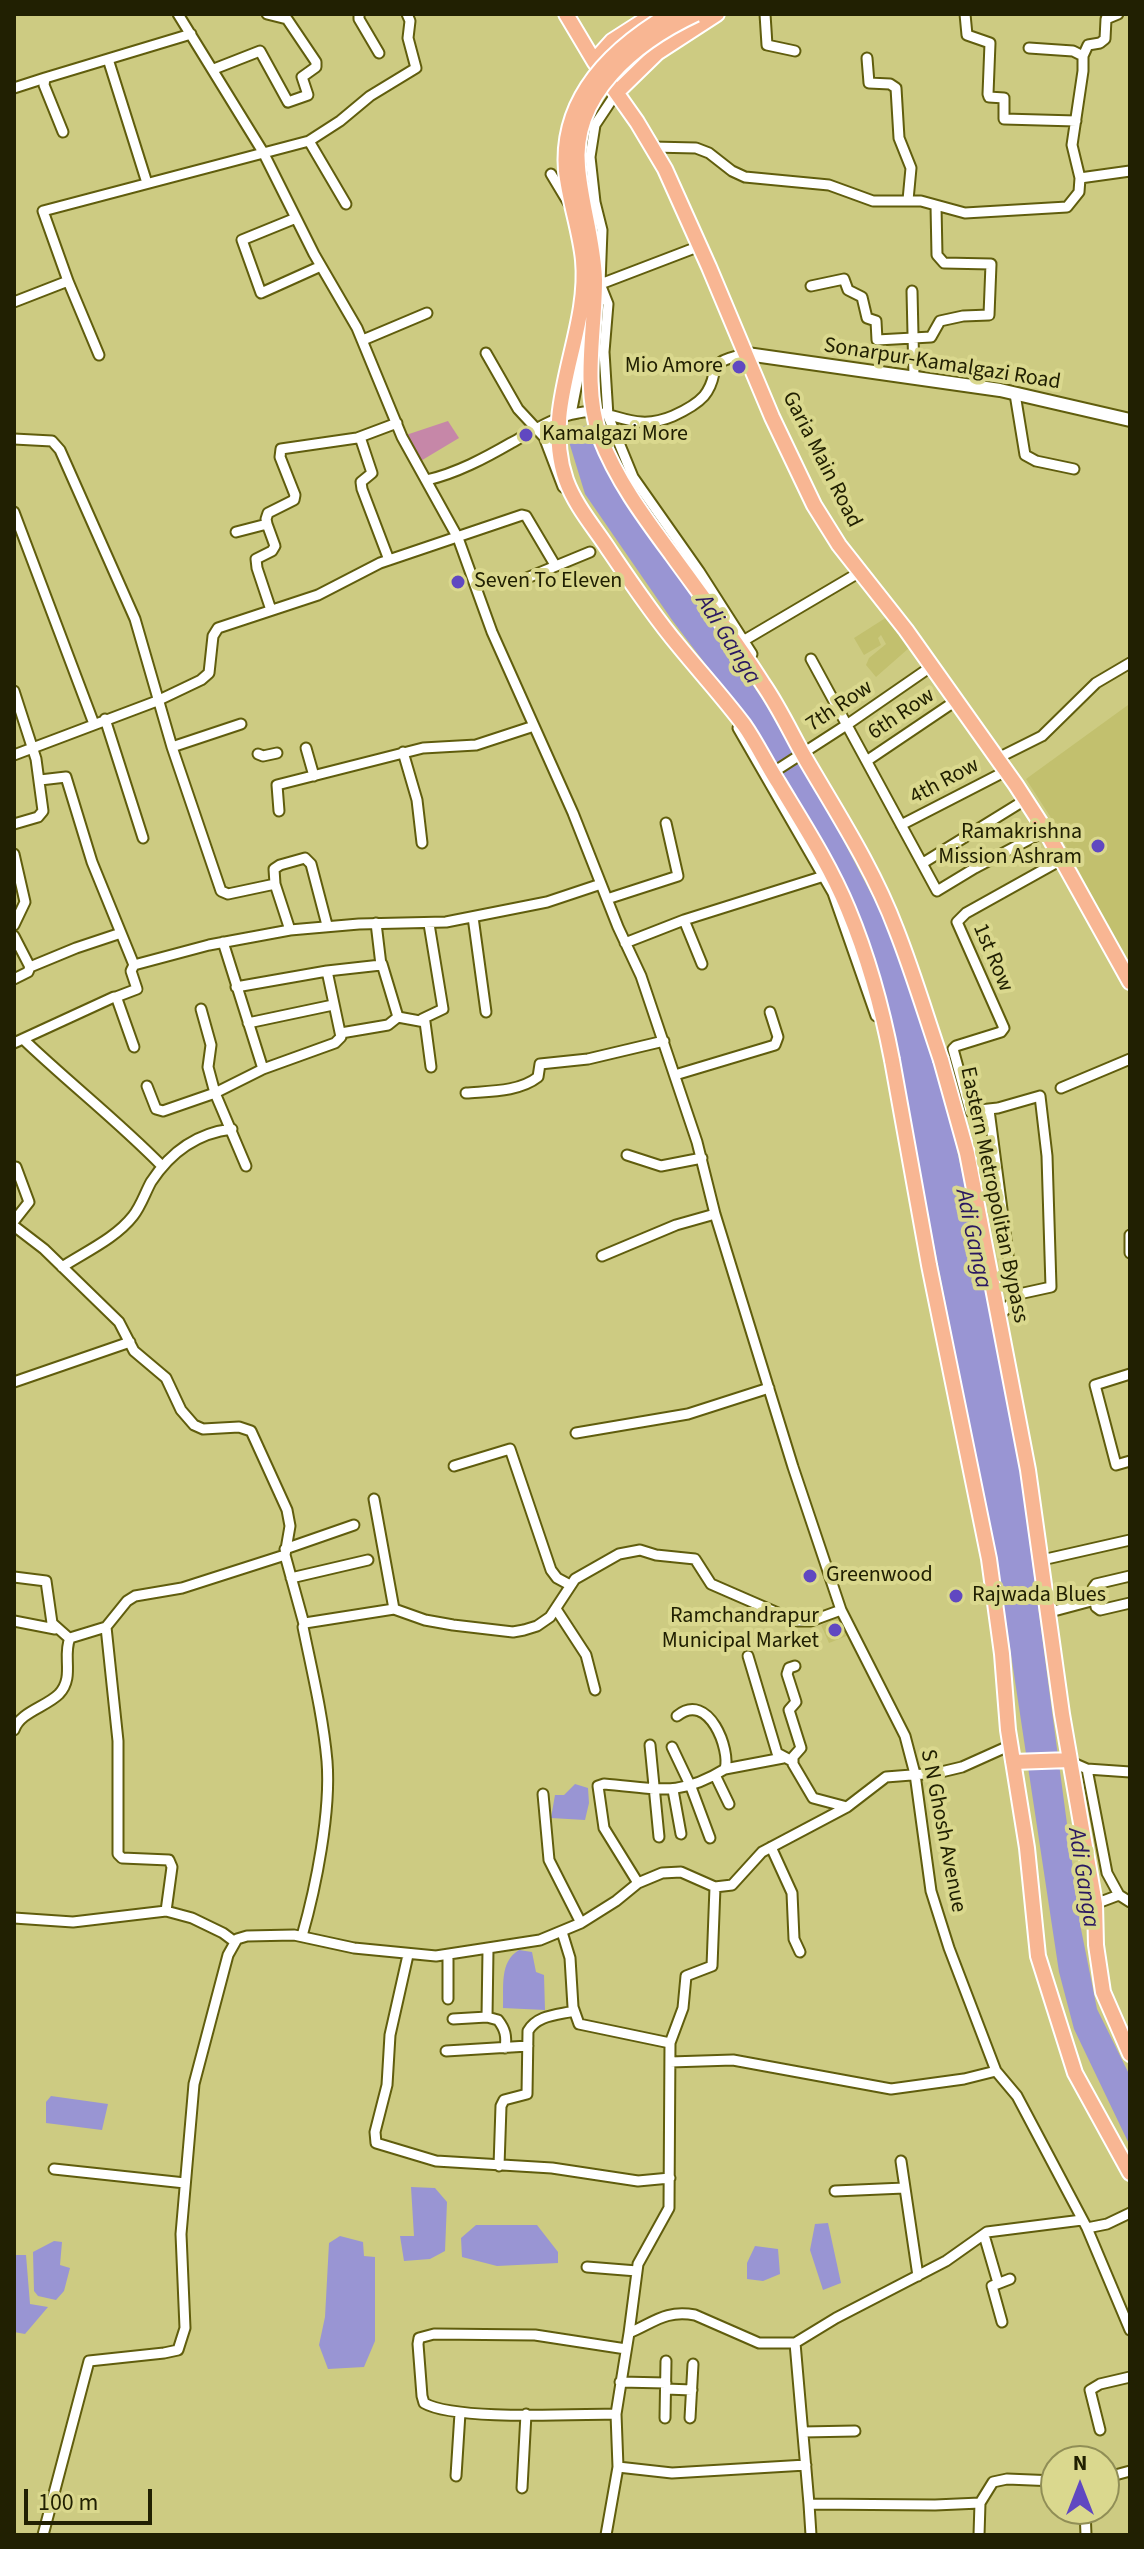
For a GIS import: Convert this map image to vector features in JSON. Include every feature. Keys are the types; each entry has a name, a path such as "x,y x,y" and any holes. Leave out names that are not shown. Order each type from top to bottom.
{"main road":[{"name":"Garia Main Road","path":"566,14 652,147 700,246 772,417 814,505 839,545 932,666 1002,765 1045,831 1130,982"},
{"path":"594,61 612,41 654,14"},
{"path":"670,14 621,48 592,77 574,110 569,127 565,150 566,172 583,255 585,287 565,379 558,428 560,454 567,481 582,511 647,606 745,726 835,882 848,909 874,983 892,1060 929,1265 989,1559 1037,1948 1075,2073 1130,2173"},
{"name":"Eastern Metropolitan Bypass","path":"696,14 640,47 615,69 600,88 579,132 578,167 594,261 590,382 599,434 627,493 765,685 843,822 895,926 941,1060 967,1153 1028,1470 1070,1761 1095,1904 1096,1945 1103,1992 1126,2034 1130,2054"},
{"path":"617,92 657,53 717,14"},
{"name":"Sonarpur-Kamalgazi Road","path":"747,354 1015,394 1130,420"},
{"path":"1013,1762 1070,1761"}],"street":[{"name":"S N Ghosh Avenue","path":"178,14 263,152 363,340 397,423 458,538 492,632 654,1008 702,1158 715,1214 769,1388 841,1610 900,1723 915,1774 931,1891 944,1935 996,2071 1017,2096 1085,2224 1130,2330"},
{"path":"214,69 260,51 285,99 292,102 308,95 302,77 316,67 316,62 287,19 267,14"},
{"path":"359,14 379,53"},
{"path":"99,355 43,211 309,141 374,93 416,68 408,38 410,21 407,14"},
{"path":"765,14 767,45 795,51"},
{"path":"965,14 967,35 990,43 988,94 989,97 1004,98 1004,119 1076,121"},
{"path":"652,147 696,148 709,153 732,171 750,178 819,183 873,201 908,200 965,213 1059,209 1073,203 1079,192 1080,178 1073,152 1083,56 1088,45 1105,39 1106,19 1118,14"},
{"path":"14,88 191,34"},
{"path":"1029,48 1073,51 1083,56"},
{"path":"867,58 869,83 890,84 896,88 899,138 911,168 908,200"},
{"path":"108,59 147,183"},
{"path":"45,78 44,85 63,132"},
{"path":"617,92 595,125 590,157 602,230 600,284 608,304 604,352 608,416 633,477 699,571 743,641 874,870 897,918 946,1060 945,1076"},
{"path":"309,141 346,204"},
{"path":"1080,178 1130,171"},
{"path":"551,174 614,279"},
{"path":"811,286 844,279 848,290 862,297 867,318 876,321 877,340 931,337 940,321 989,315 991,264 944,263 937,255 936,206"},
{"path":"296,218 242,240 261,293 321,266"},
{"path":"581,294 700,246"},
{"path":"14,302 68,281"},
{"path":"571,414 592,297 600,284"},
{"path":"912,291 914,378"},
{"path":"363,340 427,313"},
{"path":"486,353 518,409 537,428 550,450 555,473 590,533 675,651 731,718 824,876 840,910 892,1060"},
{"path":"427,480 480,460 537,428 571,414 585,412 627,422 660,421 705,396 718,363 747,354"},
{"path":"1015,394 1025,455 1036,461 1074,469"},
{"path":"271,610 256,559 272,551 275,546 267,524 268,513 294,500 295,495 280,457 281,449 360,437 397,423"},
{"path":"360,437 372,473 361,482 362,489 389,560"},
{"path":"14,439 49,440 57,444 60,450 135,619 157,701 221,891 228,894 275,884"},
{"path":"14,512 18,537 94,724"},
{"path":"14,755 157,701 208,676 213,636 218,628 318,595 389,560 525,515 555,565"},
{"path":"236,532 267,524"},
{"path":"522,580 590,552"},
{"path":"743,641 860,572"},
{"path":"811,659 937,891 1045,831"},
{"name":"4th Row","path":"901,825 1002,765 1042,736 1096,683 1130,663"},
{"name":"7th Row","path":"766,777 932,666"},
{"path":"14,691 33,747 40,780 42,813 14,824"},
{"name":"6th Row","path":"868,760 957,700"},
{"path":"105,719 143,838"},
{"path":"172,747 241,724"},
{"path":"279,811 277,785 403,752 433,746 476,745 534,726"},
{"path":"306,748 314,776"},
{"path":"403,752 417,800 422,843"},
{"path":"258,754 277,753"},
{"path":"40,780 66,777 92,862 134,965 131,971 137,989 110,997 18,1041 120,1124 162,1166"},
{"path":"923,863 1025,800"},
{"path":"607,899 678,876 666,823"},
{"path":"14,854 25,902 14,925"},
{"path":"290,930 273,872 276,866 293,860 308,859 327,925"},
{"name":"1st Row","path":"989,1110 968,1110 953,1049 1003,1030 1004,1026 957,922 966,913 1061,860"},
{"path":"625,943 684,920 824,876"},
{"path":"134,965 223,942 290,930 327,925 429,924 473,917 547,902 601,884"},
{"path":"473,917 486,1012"},
{"path":"684,920 702,964"},
{"path":"376,923 382,964 398,1017"},
{"path":"398,1017 422,1019 443,1009 429,924"},
{"path":"14,979 28,972 30,967 121,933"},
{"path":"14,936 30,967"},
{"path":"223,942 263,1069"},
{"path":"236,987 382,964"},
{"path":"147,1086 156,1109 161,1111 215,1093 263,1069 340,1040 327,971"},
{"path":"116,997 134,1047"},
{"path":"248,1023 333,1005"},
{"path":"201,1009 211,1045 208,1067 215,1093 246,1166"},
{"path":"675,1075 775,1045 778,1037 770,1012"},
{"path":"341,1033 380,1027 394,1022 398,1017"},
{"path":"422,1019 427,1031 431,1067"},
{"path":"466,1093 501,1090 533,1081 538,1077 540,1064 579,1061 664,1041"},
{"path":"1061,1088 1130,1059"},
{"path":"998,1318 1019,1294 1051,1287 1040,1096 989,1110 1012,1286 1019,1294"},
{"path":"62,1267 124,1226 135,1214 162,1166 174,1153 218,1131 232,1129"},
{"path":"627,1155 661,1166 702,1158"},
{"path":"16,1167 29,1202 14,1224 119,1322 137,1353 166,1378 181,1410 194,1425 203,1429 239,1427 251,1431 287,1510 290,1526 285,1552 304,1624 322,1720 327,1788 317,1872 302,1936"},
{"path":"602,1256 676,1225 715,1214"},
{"path":"1130,1235 1130,1253"},
{"path":"14,1382 130,1342"},
{"path":"1130,1374 1095,1385 1116,1465 1130,1461"},
{"path":"576,1433 679,1417 769,1388"},
{"path":"454,1466 510,1449 551,1570 557,1578 570,1585"},
{"path":"374,1499 394,1609"},
{"path":"70,1639 77,1634 106,1627 127,1601 135,1596 208,1581 354,1525"},
{"path":"1042,1560 1130,1540"},
{"path":"304,1624 394,1609 453,1625 513,1632 537,1626 556,1609 570,1585 582,1574 619,1554 640,1550 695,1559 711,1584 796,1621 811,1621 841,1610"},
{"path":"291,1578 368,1560"},
{"path":"1130,1576 1096,1584 1093,1588 1096,1607 1100,1610 1130,1603"},
{"path":"14,1577 46,1581 55,1629"},
{"path":"1050,1612 1095,1600"},
{"path":"556,1609 583,1649 595,1690"},
{"path":"14,1621 55,1629 70,1639"},
{"path":"106,1627 118,1741 118,1854 122,1858 169,1860 171,1873 166,1911"},
{"path":"15,1726 61,1692 67,1680 70,1639"},
{"path":"748,1656 777,1753 787,1759 813,1798 847,1807"},
{"path":"638,1883 604,1828 597,1788 604,1784 673,1790 691,1787 725,1769 787,1759 801,1748 789,1710 796,1702 787,1672 795,1666"},
{"path":"677,1716 692,1708 709,1716 726,1756 725,1769"},
{"path":"650,1745 659,1837"},
{"path":"43,2535 89,2361 178,2350 185,2328 181,2234 194,2084 228,1955 235,1942 247,1936 302,1936 408,1955 448,1955 540,1940 581,1923 638,1883 662,1873 686,1874 715,1887 732,1885 759,1855 847,1807 886,1777 937,1773 962,1767 1011,1745"},
{"path":"672,1747 710,1838"},
{"path":"1070,1761 1087,1769 1130,1772"},
{"path":"1087,1769 1107,1873 1119,1895 1130,1902"},
{"path":"715,1775 729,1804"},
{"path":"673,1790 681,1834"},
{"path":"543,1794 549,1860 581,1923"},
{"path":"771,1847 792,1893 794,1939 800,1952"},
{"path":"606,2535 618,2467 616,2414 637,2271 644,2250 669,2208 670,2043 683,2008 686,1976 712,1966 715,1887"},
{"path":"1095,1904 1119,1895"},
{"path":"14,1918 73,1922 166,1911 192,1918 235,1942"},
{"path":"562,1932 572,1967 574,2011 579,2024 670,2043"},
{"path":"487,2017 488,1950"},
{"path":"408,1955 390,2035 387,2085 375,2132 376,2143 436,2161 552,2168 638,2181 670,2178"},
{"path":"448,1955 448,1999"},
{"path":"499,2166 501,2106 504,2100 527,2094 531,2025 542,2018 574,2011"},
{"path":"453,2019 487,2017 498,2020 507,2035 505,2048"},
{"path":"446,2051 528,2046"},
{"path":"670,2062 733,2060 891,2089 964,2079 996,2071"},
{"path":"901,2161 918,2276"},
{"path":"54,2169 185,2183"},
{"path":"835,2191 904,2188"},
{"path":"629,2333 664,2314 685,2313 759,2343 795,2343 962,2252 984,2235 1009,2229 1107,2224 1130,2213"},
{"path":"984,2235 998,2283"},
{"path":"587,2267 637,2271"},
{"path":"1002,2322 992,2288 1010,2279"},
{"path":"616,2414 460,2413 431,2407 424,2403 419,2338 434,2334 535,2335 626,2349"},
{"path":"795,2343 811,2535"},
{"path":"665,2418 666,2361"},
{"path":"690,2418 693,2364"},
{"path":"1100,2430 1090,2390 1100,2384 1130,2377"},
{"path":"620,2382 692,2390"},
{"path":"456,2476 460,2413"},
{"path":"522,2488 526,2414"},
{"path":"803,2432 855,2431"},
{"path":"618,2467 672,2473 806,2465"},
{"path":"979,2535 980,2503 993,2482 1007,2479 1040,2480"},
{"path":"809,2504 980,2503"}],"shaded area":[{"path":"448,421 459,438 419,462 403,436"},
{"path":"887,617 909,648 876,677 866,665 869,658 886,644 881,635 878,638 881,645 864,655 854,638"},
{"name":"Ramakrishna Mission Ashram","path":"1128,705 1130,969 1053,821 1026,779"},
{"name":"Ramchandrapur Municipal Market","path":"841,1616 849,1635 829,1643 821,1625"}],"water":[{"name":"Adi Ganga","path":"591,424 694,597 766,705 841,836 891,932 938,1064 977,1241 1018,1456 1081,1929 1097,2009 1130,2076 1130,2146 1074,2029 1059,1972 999,1575 896,1051 862,932 751,724 672,620 585,494 566,432"},
{"path":"575,1784 588,1788 585,1820 551,1818 555,1795 564,1795"},
{"path":"519,1950 532,1952 536,1972 544,1975 545,2010 503,2008 505,1968"},
{"path":"51,2096 108,2104 102,2130 46,2123 46,2102"},
{"path":"411,2187 435,2188 447,2202 445,2251 430,2259 404,2261 400,2236 414,2236"},
{"path":"828,2223 841,2283 823,2290 810,2250 815,2224"},
{"path":"476,2225 537,2225 558,2252 558,2263 497,2266 462,2257 461,2238"},
{"path":"340,2236 363,2242 364,2256 375,2257 375,2341 364,2367 328,2369 319,2345 325,2317 329,2243"},
{"path":"54,2241 62,2242 60,2265 70,2268 64,2291 56,2300 38,2296 34,2291 33,2252"},
{"path":"755,2246 778,2249 780,2274 763,2281 747,2279 747,2263"},
{"path":"14,2255 26,2255 30,2304 48,2307 25,2334 14,2332"}],"place":[{"name":"Mio Amore","path":"739,367"},
{"name":"Kamalgazi More","path":"526,435"},
{"name":"Seven To Eleven","path":"458,582"},
{"name":"Ramakrishna Mission Ashram","path":"1098,846"},
{"name":"Greenwood","path":"810,1576"},
{"name":"Rajwada Blues","path":"956,1596"},
{"name":"Ramchandrapur Municipal Market","path":"835,1630"}]}
